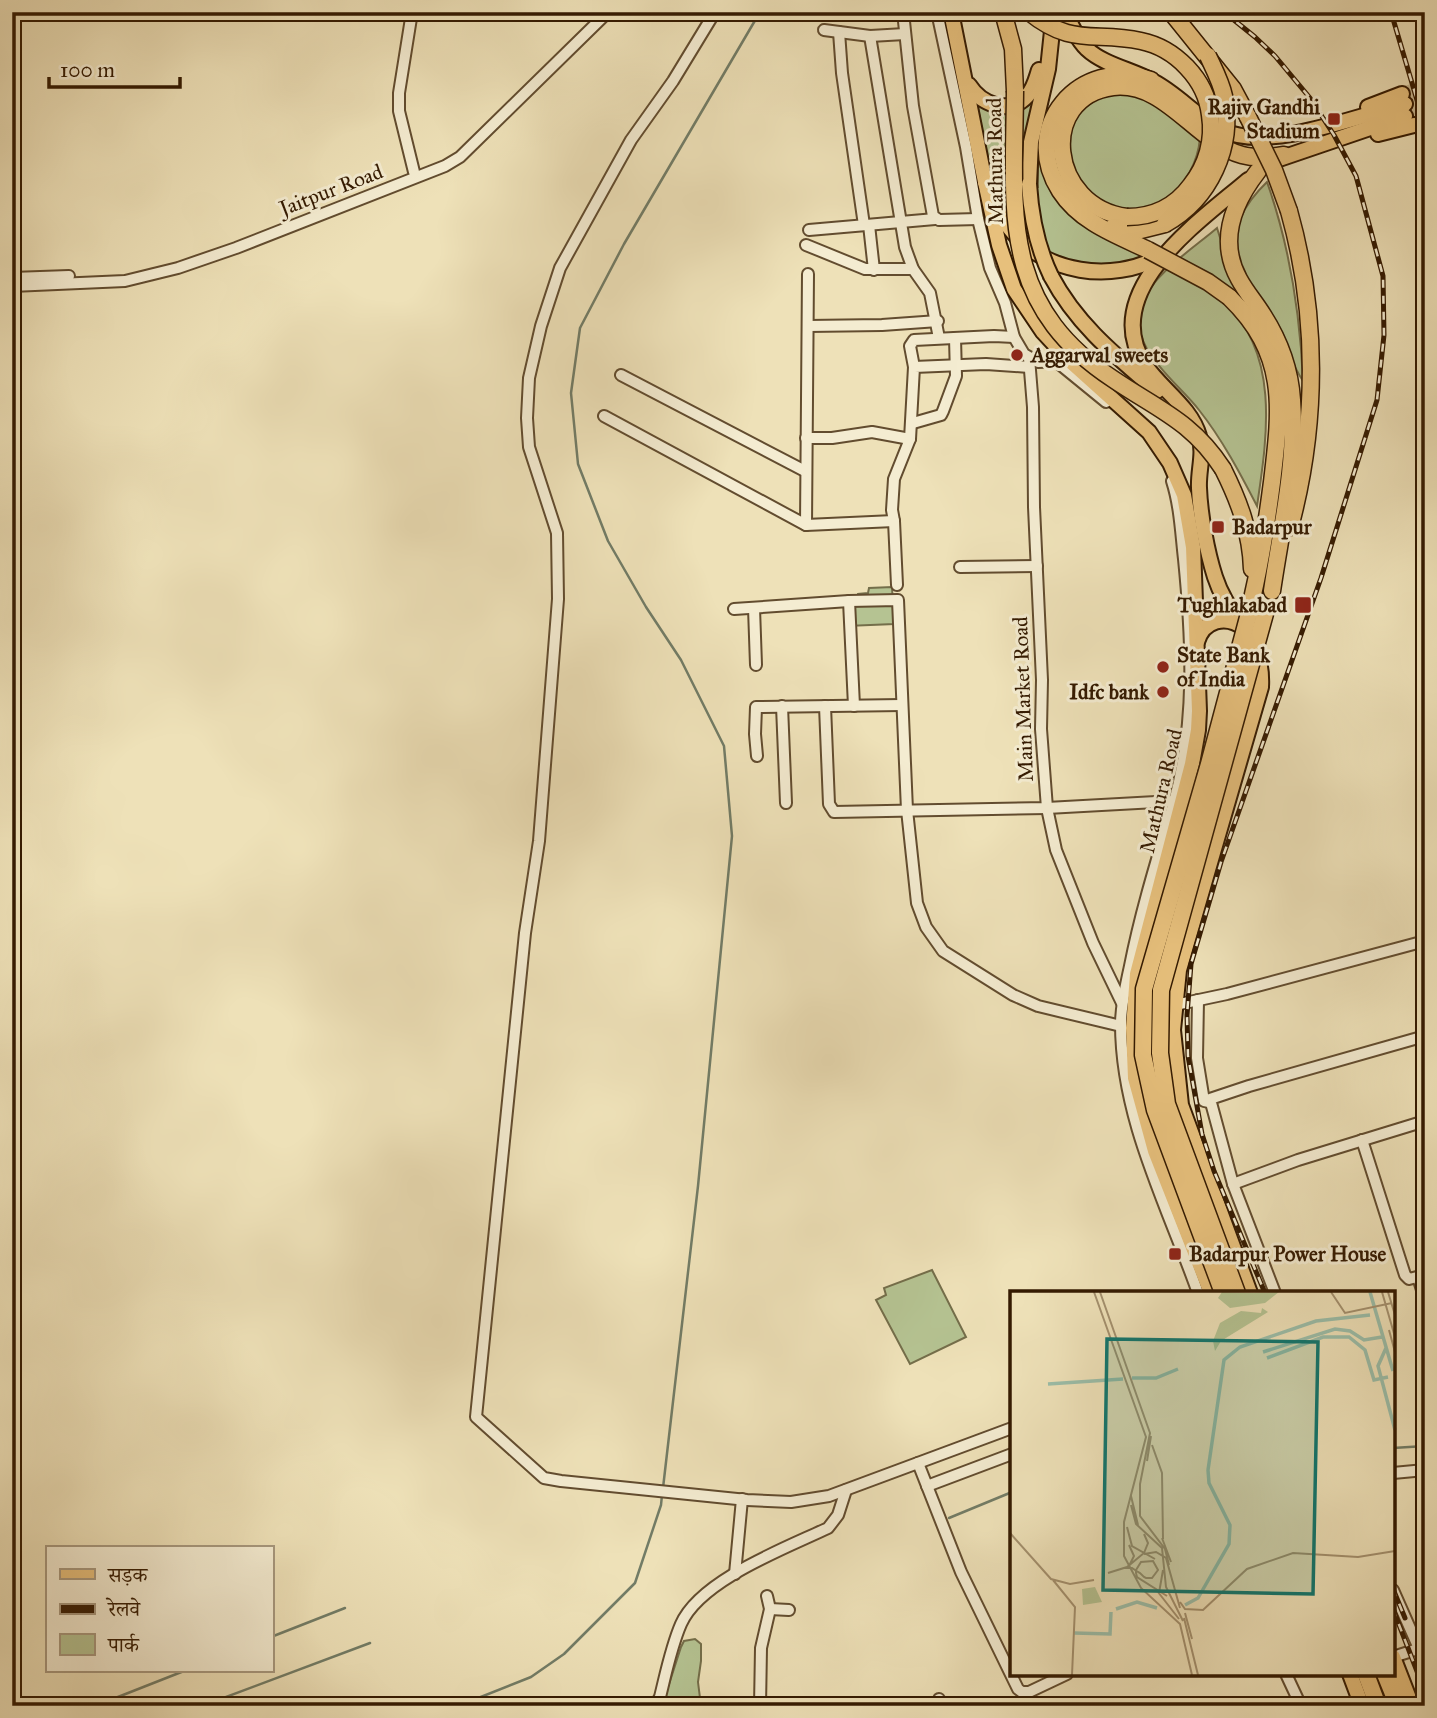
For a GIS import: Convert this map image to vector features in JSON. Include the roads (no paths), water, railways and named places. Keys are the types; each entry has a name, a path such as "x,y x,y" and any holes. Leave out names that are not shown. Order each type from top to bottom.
{"highway":[{"name":"Mathura Road","path":"1003,12 1015,65 1015,221 1020,255 1031,286 1051,323 1072,347 1115,381 1175,416 1201,440 1217,459 1233,489 1248,530 1252,599 1209,764 1144,989 1143,1055 1156,1110 1222,1291"},
{"path":"1029,12 1052,28 1065,33 1092,38 1141,41 1166,51 1193,74 1208,103 1211,123 1207,155 1197,178 1182,196 1164,210 1140,217 1114,216 1087,201 1067,177 1062,156 1066,125 1073,111 1084,99 1103,90 1153,88"},
{"path":"1171,12 1233,89 1274,170 1297,238 1305,283 1312,358 1308,433 1295,506 1161,990 1160,1053 1167,1104 1236,1291"},
{"path":"1087,219 1128,231 1156,228 1176,218 1194,203 1203,191 1221,156 1226,122 1224,97 1208,56"},
{"path":"1252,599 1279,425 1276,382 1265,344 1241,309 1218,289 1192,273 1102,229 1069,203 1056,183 1048,158 1050,130 1058,109 1073,91 1092,79 1127,74 1153,88 1194,127 1231,151 1250,157 1284,155"},
{"path":"1258,171 1238,199 1228,237 1233,268 1272,331 1290,382 1290,467 1272,591"},
{"path":"1367,1676 1378,1706"},
{"path":"1386,1676 1398,1706"}],"main road":[{"path":"1054,12 1048,69 1031,142 1029,184 1040,248 1051,276 1068,306 1092,334 1160,393 1181,407"},
{"path":"1065,12 1091,53 1234,135 1254,138 1310,129 1343,128 1407,110 1356,139 1343,128"},
{"path":"951,14 985,182 1003,218 1021,241 1041,255 1069,267 1093,271 1129,270 1157,258 1258,171 1284,155 1321,143 1343,128"},
{"path":"966,80 977,96 989,104 1004,106 1018,103 1034,87 1052,32"},
{"path":"1310,129 1321,143"},
{"name":"Mathura Road","path":"985,182 999,245 1014,289 1063,361 1149,432 1177,478 1192,530 1198,730 1192,764 1137,974 1127,1023 1135,1079 1155,1151 1196,1270 1210,1291"},
{"path":"1171,248 1140,289 1134,307 1133,329 1142,359 1196,427 1201,443 1199,489 1215,576 1224,598 1248,633 1260,659 1262,679 1179,970 1173,1030 1181,1105 1249,1291"},
{"path":"1196,647 1202,629 1216,621 1235,622 1248,633"},
{"path":"1198,730 1246,740"},
{"path":"1196,1270 1238,1260"},
{"path":"1395,1662 1412,1706"},
{"path":"1351,1676 1362,1706"}],"street":[{"path":"412,12 399,111 414,172"},
{"name":"Jaitpur Road","path":"12,278 96,276 147,270 204,254 443,160 461,148 598,12"},
{"name":"Jaitpur Road","path":"12,286 125,281 166,272 236,248 445,166 460,157 608,12"},
{"path":"715,12 673,81 631,140 560,268 541,326 529,378 529,447 557,533 558,598 539,841 525,933 508,1118 475,1410 480,1422 544,1478 561,1482 791,1502 829,1496 1010,1429"},
{"path":"903,12 919,146 935,219"},
{"path":"937,12 985,255 1014,337 1029,362"},
{"path":"824,30 870,36 905,34"},
{"path":"839,32 842,73 874,270"},
{"path":"870,36 900,222 913,269 930,293 938,321 939,338"},
{"path":"809,230 935,219 978,219"},
{"path":"806,245 859,267 874,270 913,269"},
{"path":"806,525 808,274"},
{"path":"808,326 938,321"},
{"path":"897,585 892,510 894,479 910,439 912,423 914,367 911,341 1014,337"},
{"path":"912,423 942,413 950,396 956,364 955,338"},
{"path":"914,367 1063,361 1147,441 1168,471 1175,488 1186,585 1190,699 1186,753 1134,943 1122,1003"},
{"name":"Main Market Road","path":"1029,362 1033,407 1042,680 1041,729 1046,808 1056,850 1093,943 1122,1003 1127,1023"},
{"path":"621,375 806,471"},
{"path":"604,416 806,525 894,521"},
{"path":"806,438 832,438 872,432 910,439"},
{"path":"960,568 1037,566"},
{"path":"734,609 898,600 907,810 920,915 943,951 1024,1001 1127,1023"},
{"path":"849,601 854,706"},
{"path":"754,608 756,665"},
{"path":"757,756 754,709 757,706 902,705"},
{"path":"782,706 786,803"},
{"path":"825,706 831,808 840,813 1046,808 1174,801"},
{"path":"1175,1005 1425,941"},
{"path":"1198,1000 1197,1058 1204,1101 1209,1102"},
{"path":"1209,1102 1215,1096 1425,1036"},
{"path":"1209,1102 1233,1184 1274,1291"},
{"path":"1233,1184 1298,1160 1425,1121"},
{"path":"1363,1140 1405,1275 1409,1279 1421,1276 1425,1300"},
{"path":"1238,1260 1260,1254"},
{"path":"1196,1270 1198,1291"},
{"path":"928,1486 1010,1455"},
{"path":"918,1463 961,1572 1010,1673"},
{"path":"1395,1473 1425,1470"},
{"path":"655,1706 681,1623 698,1600 735,1574 828,1528 838,1515 846,1490"},
{"path":"735,1574 741,1499"},
{"path":"1395,1594 1422,1648 1425,1662"},
{"path":"760,1706 761,1648 770,1609 767,1596"},
{"path":"770,1609 789,1609"},
{"path":"1395,1656 1422,1648"},
{"path":"1012,1676 1022,1692 1029,1692 1063,1676"},
{"path":"1287,1676 1301,1706"}],"waterway":[{"path":"663,1488 698,1186 732,836 724,746 681,660 646,607 608,541 578,464 571,393 580,328 624,244 760,12"},
{"path":"1395,1448 1425,1446"},
{"path":"949,1518 1010,1493"},
{"path":"458,1706 531,1677 564,1654 635,1583 662,1495"},
{"path":"273,1636 345,1608"},
{"path":"202,1706 370,1643"},
{"path":"95,1706 181,1672"}],"tunnel":[{"path":"1402,94 1425,87"},
{"path":"1405,104 1425,98"},
{"path":"1405,116 1425,111"}],"railway":[{"path":"1224,12 1275,56 1310,98 1334,135 1356,176 1383,276 1384,335 1377,400 1321,578 1221,862 1191,964 1187,1015 1188,1056 1202,1134 1214,1171 1264,1291"},
{"path":"1391,12 1425,127"},
{"path":"1395,1594 1405,1618"},
{"path":"1395,1614 1425,1692"}],"place":[{"name":"Rajiv Gandhi Stadium","path":"1334,119"},
{"name":"Aggarwal sweets","path":"1017,355"},
{"name":"Badarpur","path":"1218,527"},
{"name":"Tughlakabad","path":"1303,605"},
{"name":"State Bank of India","path":"1163,667"},
{"name":"Idfc bank","path":"1163,692"},
{"name":"Badarpur Power House","path":"1175,1254"}]}
